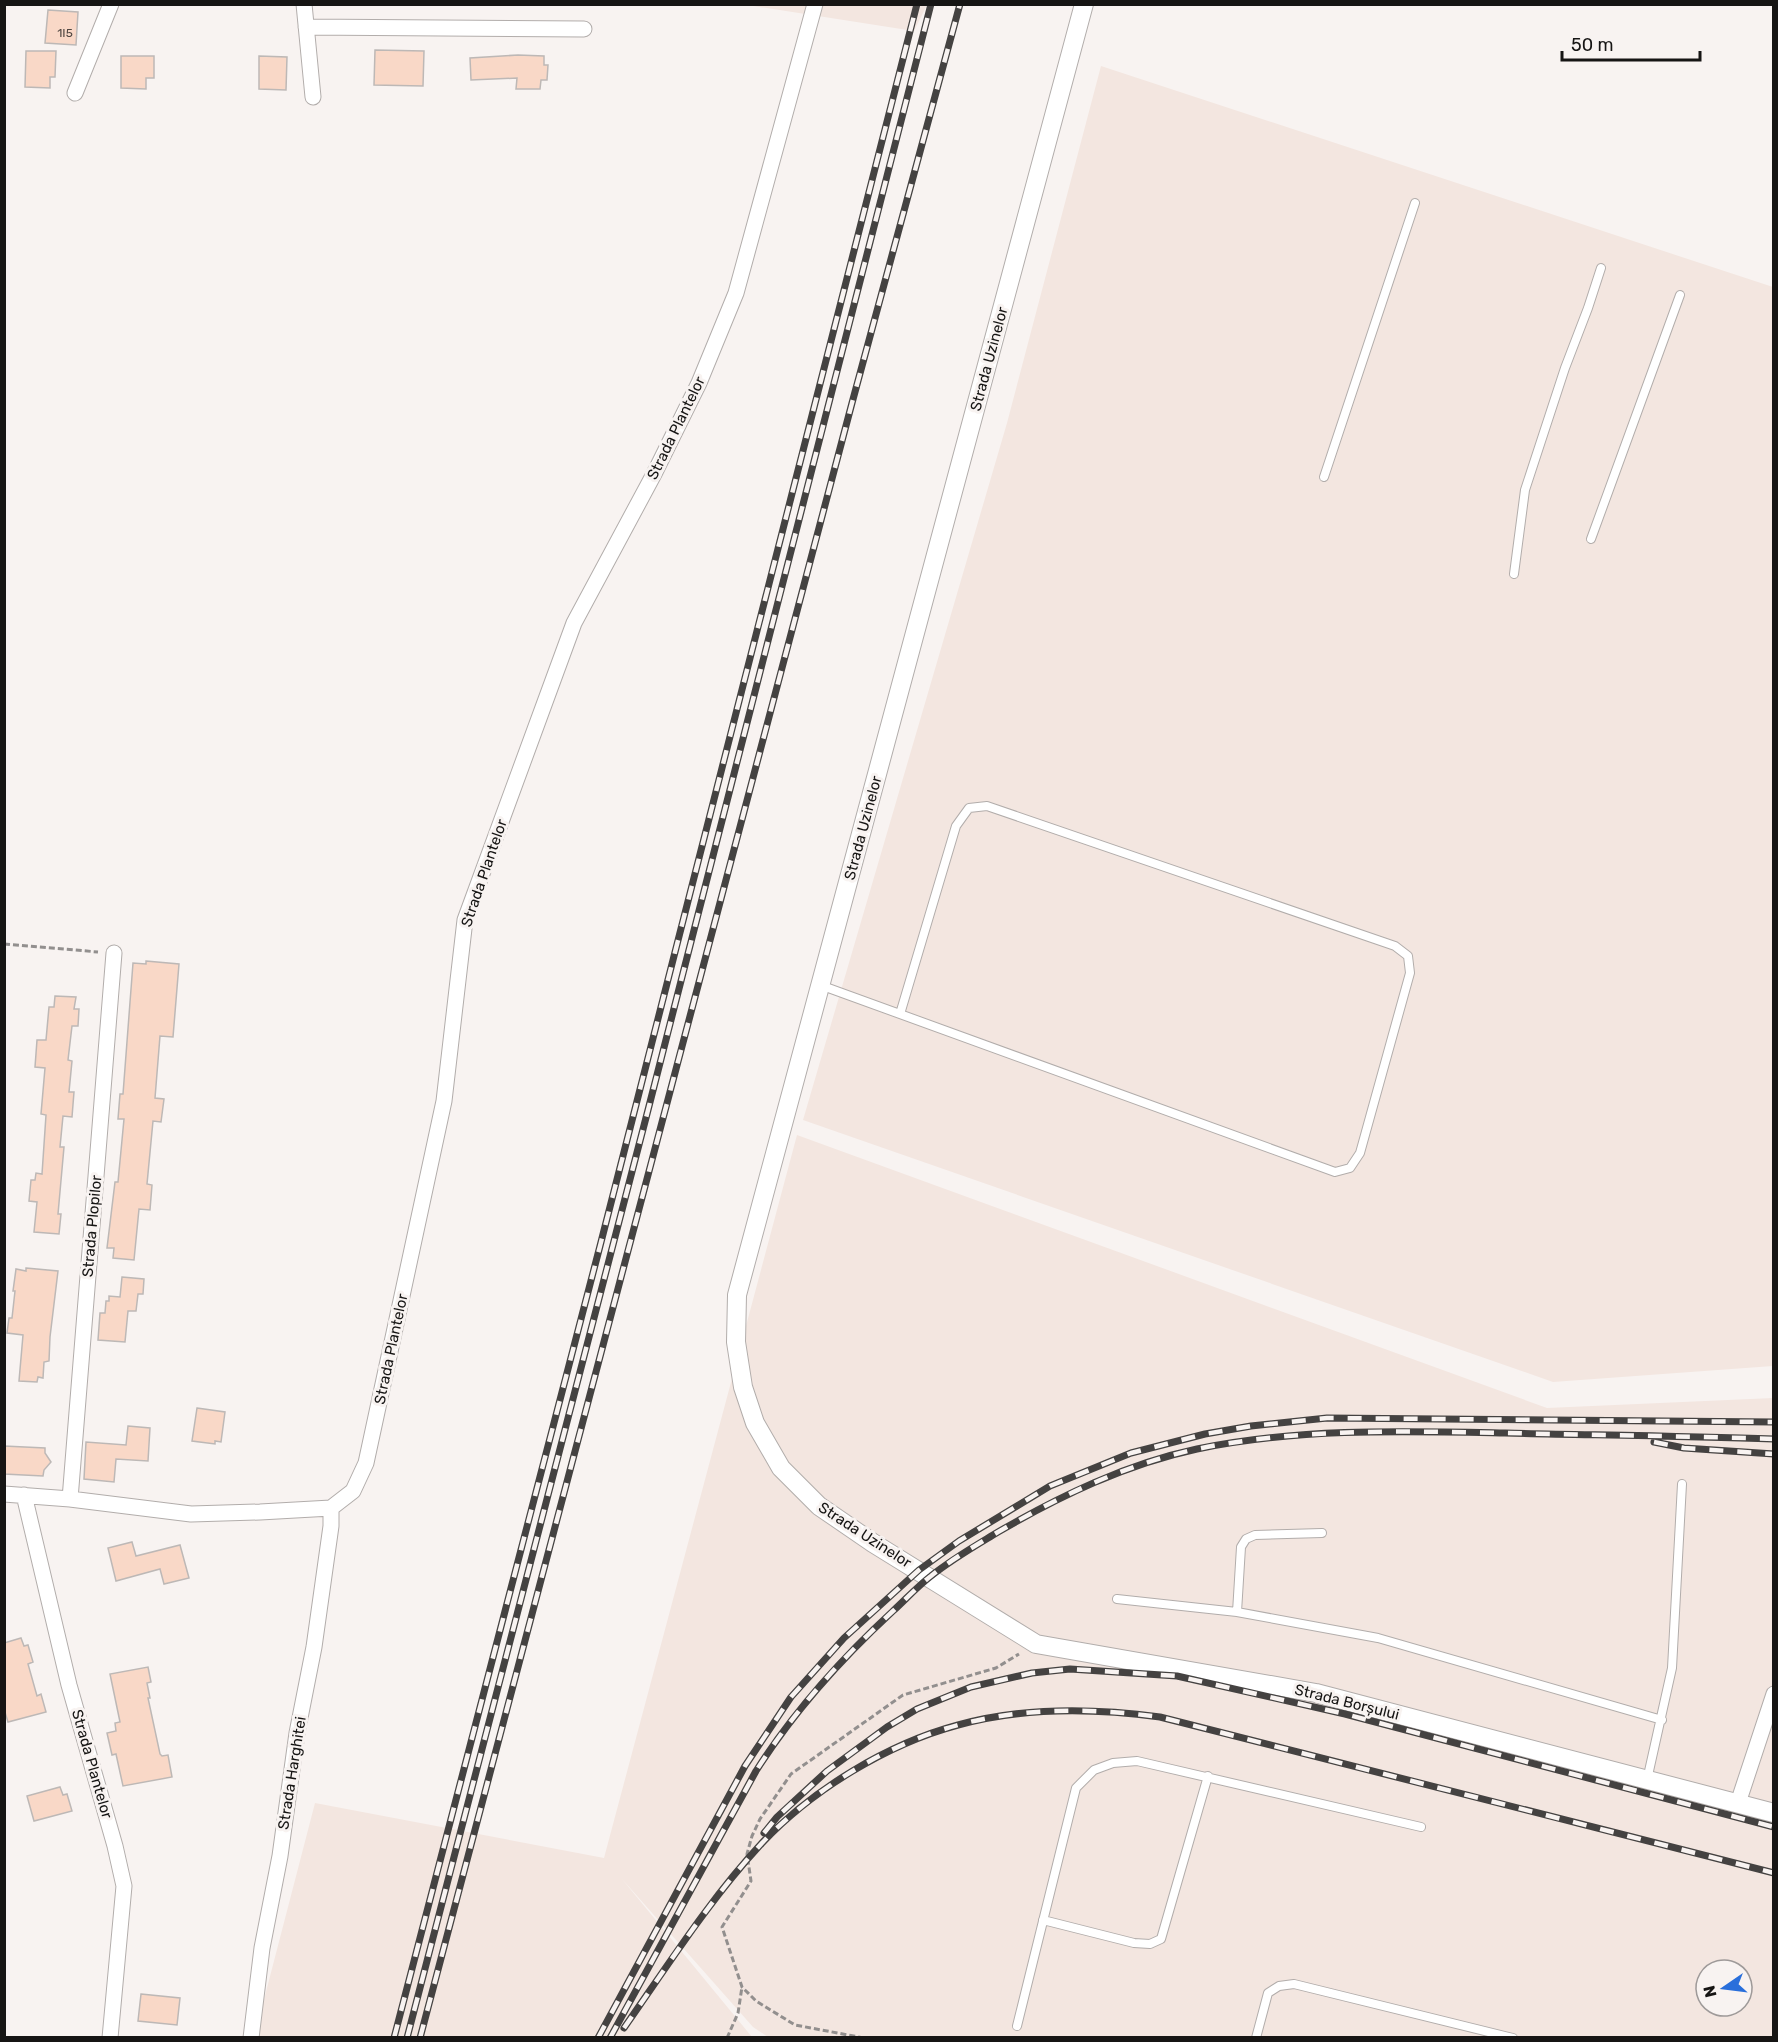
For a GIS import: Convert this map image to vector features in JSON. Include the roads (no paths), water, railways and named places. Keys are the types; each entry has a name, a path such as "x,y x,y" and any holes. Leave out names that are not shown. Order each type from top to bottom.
{"street":[{"path":"75,93 111,4"},
{"path":"304,4 313,97"},
{"name":"Strada Plantelor","path":"330,1508 352,1491 366,1463 444,1101 465,920 574,623 654,474 694,393 736,293 815,4"},
{"name":"Strada Uzinelor","path":"931,1578 873,1543 819,1506 781,1468 755,1424 743,1387 736,1342 737,1295 1084,4"},
{"path":"306,27 584,29"},
{"name":"Strada Plopilor","path":"70,1499 114,953"},
{"path":"4,1494 70,1499 191,1514 330,1508"},
{"name":"Strada Plantelor","path":"24,1495 69,1685 115,1846 124,1886 110,2037"},
{"name":"Strada Harghitei","path":"251,2037 262,1948 280,1856 297,1733 314,1647 331,1526 330,1508"},
{"name":"Strada Borșului","path":"931,1578 1036,1644 1316,1693 1773,1813"},
{"path":"1738,1803 1773,1694"}],"lane":[{"path":"1324,477 1416,203"},
{"path":"1514,573 1525,490 1564,368 1601,268"},
{"path":"1591,539 1680,295"},
{"path":"820,985 1335,1172 1350,1168 1360,1153 1410,973 1408,956 1395,946 987,806 969,808 956,826 900,1014"},
{"path":"1647,1780 1672,1668 1682,1484"},
{"path":"1237,1612 1241,1547 1246,1539 1255,1535 1322,1533"},
{"path":"1116,1599 1237,1612 1378,1638 1662,1720"},
{"path":"1017,2026 1076,1788 1094,1770 1113,1763 1137,1761 1421,1827"},
{"path":"1043,1920 1134,1942 1150,1944 1161,1939 1208,1776"},
{"path":"1256,2037 1268,1993 1280,1986 1294,1984 1513,2037"}],"railway":[{"path":"394,2038 600,1246 917,4"},
{"path":"407,2038 648,1110 931,4"},
{"path":"420,2038 852,403 960,4"},
{"path":"598,2038 745,1766 791,1697 844,1638 919,1570 959,1541 1050,1486 1131,1453 1205,1434 1251,1426 1327,1418 1774,1422"},
{"path":"610,2038 756,1771 802,1707 855,1648 926,1580 972,1548 1045,1506 1119,1472 1171,1455 1274,1437 1351,1432 1428,1432 1774,1439"},
{"path":"1654,1442 1684,1448 1774,1454"},
{"path":"764,1833 777,1817 827,1771 887,1727 917,1709 971,1687 1032,1673 1070,1669 1177,1676 1345,1714 1774,1827"},
{"path":"624,2028 690,1933 743,1864 782,1823 804,1805 852,1771 904,1744 958,1725 1008,1715 1084,1711 1160,1717 1774,1873"}]}
